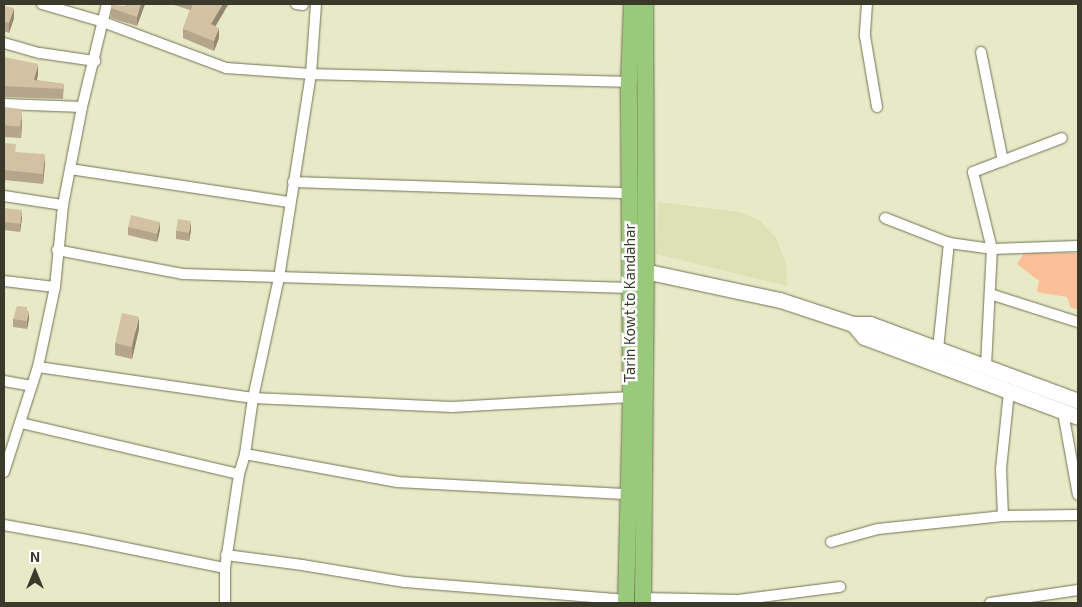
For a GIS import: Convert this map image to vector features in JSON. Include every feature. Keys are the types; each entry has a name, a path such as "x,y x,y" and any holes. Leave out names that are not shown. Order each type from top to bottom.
{"main road":[{"name":"Tarin Kowt to Kandahar","path":"632,4 629,82 630,193 638,269 630,288 631,397 636,473 629,494 635,601"},
{"name":"Tarin Kowt to Kandahar","path":"635,601 638,269 644,4"},
{"path":"638,269 780,300 854,324 870,324 1078,401"},
{"path":"854,324 864,337 1078,417"}],"street":[{"path":"42,4 103,22 226,68 311,74 629,82"},
{"path":"4,472 6,459 21,423 38,366 54,287 63,205 82,107 95,61 107,4"},
{"path":"225,603 226,555 238,474 244,454 253,398 279,278 289,202 311,74 316,4"},
{"path":"867,4 865,36 877,107"},
{"path":"4,43 40,53 95,61"},
{"path":"981,52 1003,161"},
{"path":"4,104 82,107"},
{"path":"986,366 992,249 973,172 1062,138"},
{"path":"70,169 289,202"},
{"path":"293,182 630,193"},
{"path":"4,196 63,205"},
{"path":"885,218 950,243 992,249 1078,246 1078,240"},
{"path":"938,349 950,243"},
{"path":"57,250 183,274 630,288"},
{"path":"4,281 54,287"},
{"path":"990,294 1078,322"},
{"path":"38,366 253,398 452,407 631,397"},
{"path":"4,381 32,386"},
{"path":"1003,516 1001,468 1009,392"},
{"path":"1063,412 1078,495"},
{"path":"21,423 238,474"},
{"path":"244,454 398,482 629,494"},
{"path":"831,542 878,529 1003,516 1078,515"},
{"path":"4,525 225,568"},
{"path":"226,555 302,564 405,582 635,601 738,600 840,587"},
{"path":"990,603 1078,590"}],"shaded area":[{"path":"658,202 739,212 759,220 776,238 786,263 787,286 656,254"},
{"path":"1024,253 1078,253 1078,310 1070,307 1067,297 1037,292 1039,281 1017,264"}],"building":[{"path":"125,4 141,4 137,17 111,8 111,5 125,6"},
{"path":"193,4 223,4 211,24 219,28 214,41 183,29"},
{"path":"4,6 14,8 9,23 4,22"},
{"path":"4,57 38,64 34,80 64,84 63,89 4,86"},
{"path":"4,107 22,109 20,127 4,125"},
{"path":"4,143 16,144 15,152 45,154 43,174 4,170"},
{"path":"4,208 22,210 20,224 4,222"},
{"path":"131,215 160,222 157,234 128,227"},
{"path":"178,219 191,221 189,233 176,231"},
{"path":"17,306 27,307 27,311 29,311 27,321 13,319"},
{"path":"122,313 139,317 132,347 115,343"}]}
